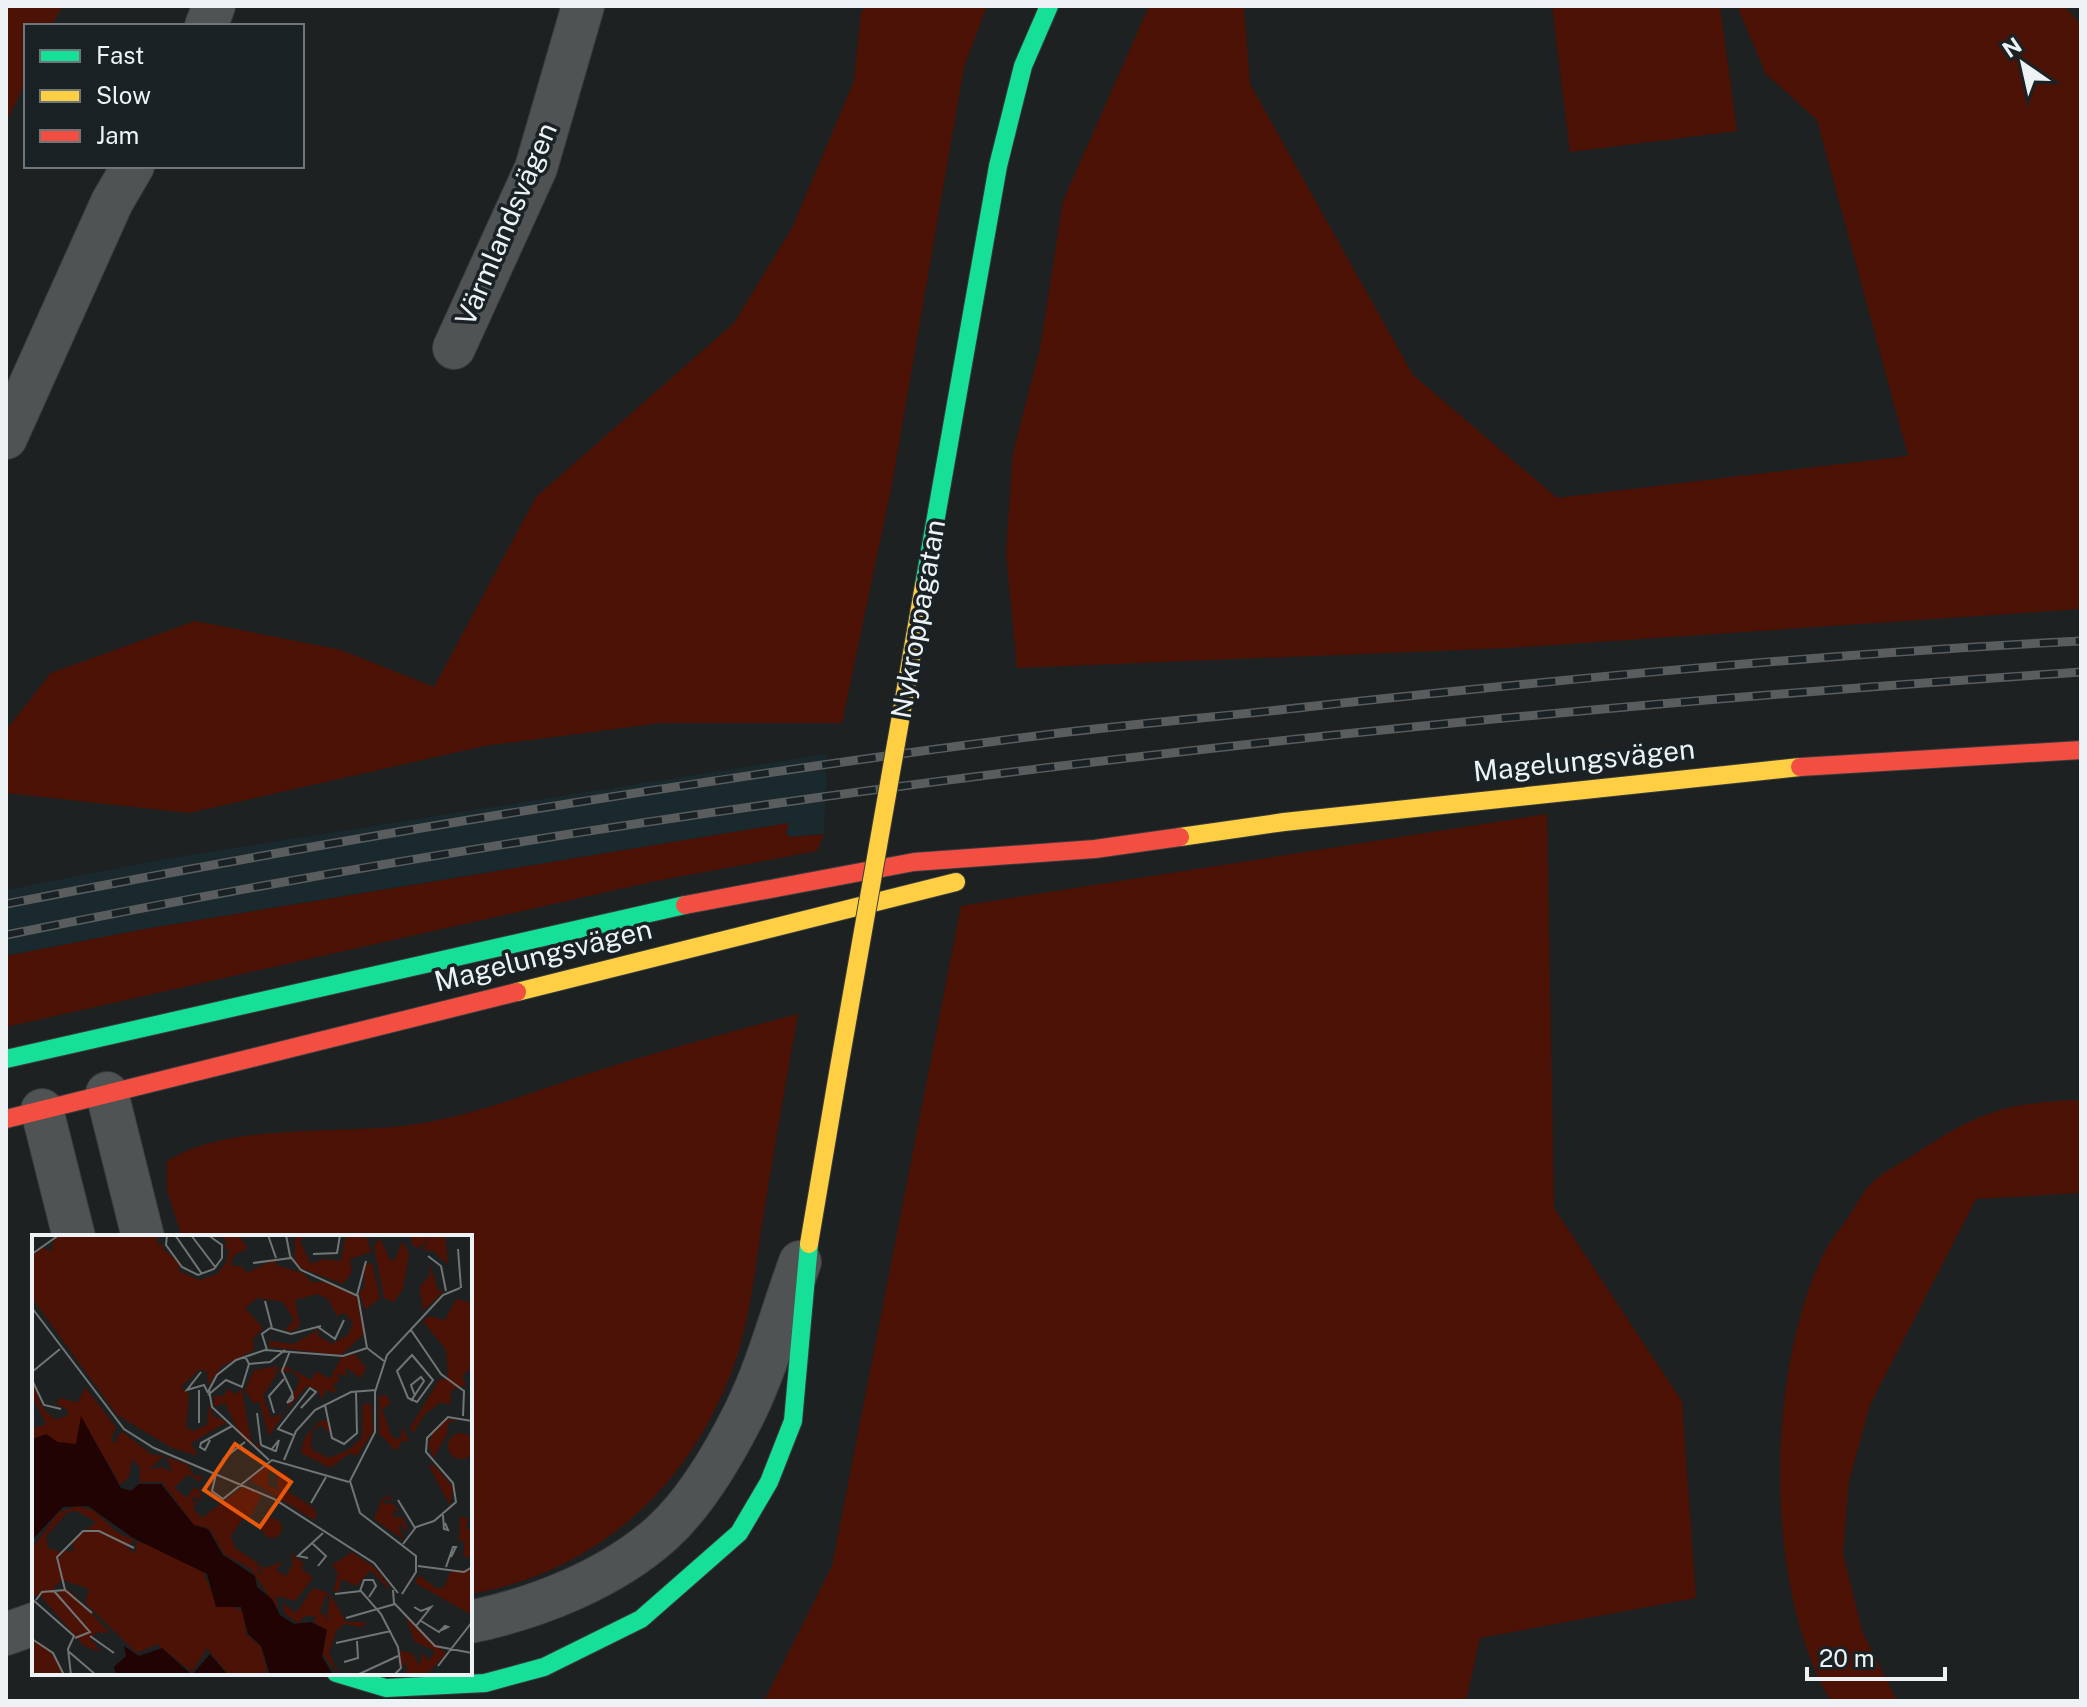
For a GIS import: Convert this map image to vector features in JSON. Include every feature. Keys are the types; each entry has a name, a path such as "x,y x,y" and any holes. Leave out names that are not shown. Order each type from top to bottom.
{"main road":[{"name":"Nykroppagatan","path":"343,1675 386,1688 485,1683 544,1667 641,1619 739,1533 769,1482 793,1421 809,1239 998,166 1023,66 1049,6"},
{"name":"Magelungsvägen","path":"6,1059 31,1061 729,895 914,862 1095,849 1284,822 1722,773 1963,755 2081,750"},
{"name":"Magelungsvägen","path":"29,1108 105,1086 1095,849"}],"street":[{"name":"Värmlandsvägen","path":"454,348 536,168 583,6"},
{"path":"6,438 112,202 132,168"},
{"path":"105,1086 142,1235"},
{"path":"29,1108 73,1235"},
{"name":"Nykroppagatan","path":"472,1621 524,1608 612,1569 663,1532 720,1456 746,1410 809,1239"},
{"path":"6,1634 32,1625"}],"shaded area":[{"path":"6,6 62,6 53,24 24,24 24,85 6,123"},
{"path":"866,6 987,6 964,67 892,484 842,723 661,723 484,746 189,813 6,793 6,730 51,673 195,621 341,650 434,687 536,497 734,323 792,228 854,81 861,12"},
{"path":"1149,6 1244,6 1250,84 1413,375 1557,498 1908,456 1817,120 1766,74 1737,6 2064,6 2081,25 2081,609 1508,648 1017,668 1006,553 1013,453 1040,349 1063,201"},
{"path":"1552,6 1720,6 1737,131 1570,152"},
{"path":"827,754 824,834 790,837 786,833 788,823 145,929 6,956 6,890 165,859"},
{"path":"1547,814 1554,1208 1682,1401 1696,1598 1480,1638 1466,1701 764,1701 832,1566 961,906"},
{"path":"789,823 786,833 790,837 824,834 817,851 651,882 6,1027 6,956 145,929"},
{"path":"798,1014 748,1313 733,1368 714,1411 691,1451 664,1486 632,1518 597,1545 558,1567 516,1583 472,1594 472,1235 181,1235 167,1191 167,1161 193,1148 254,1135 388,1127 438,1120 662,1051"},
{"path":"2081,1100 2081,1193 1976,1199 1870,1405 1849,1481 1843,1553 1862,1631 1897,1701 1831,1701 1809,1654 1793,1600 1784,1540 1780,1478 1783,1416 1791,1356 1805,1301 1824,1253 1876,1179 1954,1130 1973,1120 2011,1108"}],"railway":[{"path":"6,904 524,811 1044,735 1693,668 2081,641"},
{"path":"6,935 263,886 521,842 780,803 1039,769 1559,713 2081,672"}],"traffic: fast":[{"path":"924,585 998,166 1023,66 1049,6"},
{"path":"6,1059 685,905"},
{"path":"343,1675 386,1688 485,1683 544,1667 641,1619 739,1533 769,1482 793,1421 809,1244"}],"traffic: slow":[{"path":"838,1073 924,585"},
{"path":"1180,837 1284,822 1800,767"},
{"path":"517,992 956,882"},
{"path":"809,1244 838,1073"}],"traffic: jam":[{"path":"1800,767 2081,750"},
{"path":"685,905 914,862 1095,849 1180,837"},
{"path":"6,1119 517,992"}]}
